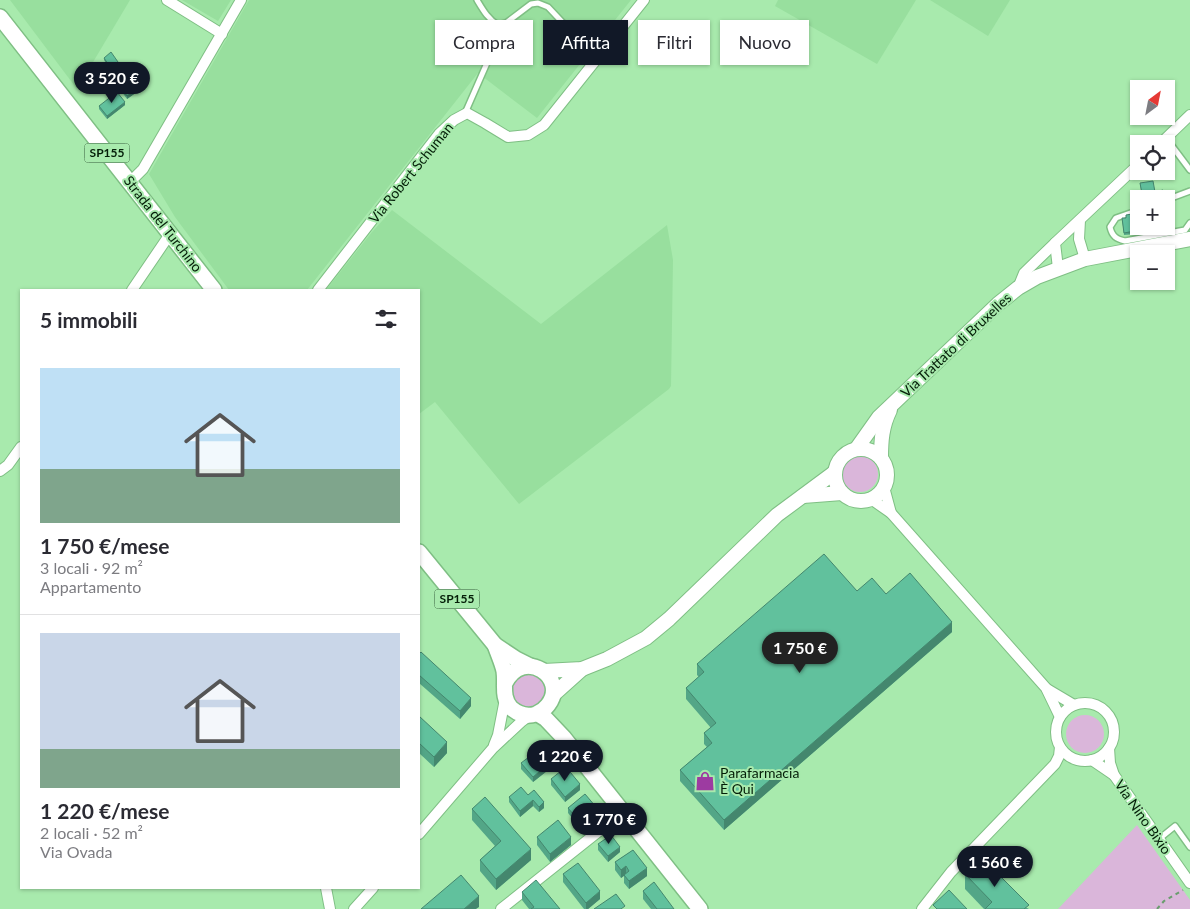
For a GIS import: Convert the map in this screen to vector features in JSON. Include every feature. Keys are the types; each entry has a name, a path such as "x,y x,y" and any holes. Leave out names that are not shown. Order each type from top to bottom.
{"main road":[{"name":"Strada del Turchino","path":"0,17 213,289"},
{"name":"Via Trattato di Bruxelles","path":"857,448 879,417 895,401 998,304 1018,288 1037,277 1085,259 1190,240"},
{"name":"Via Trattato di Bruxelles","path":"882,458 882,431 895,401"},
{"path":"857,448 875,452 882,458 887,472 887,480 876,496 871,499 858,501 842,493 835,480 834,472 836,465 844,454 857,448"},
{"path":"534,714 545,709 566,682 582,669 607,659 646,638 669,619 776,515 834,472"},
{"path":"802,496 842,493"},
{"name":"SP155","path":"420,553 495,645 516,659 537,669"},
{"name":"SP155","path":"495,645 504,671 505,683"},
{"path":"582,669 522,667 515,670 505,683 505,699 508,705 518,713 534,714 546,719 564,738 700,909"},
{"path":"537,669 550,678 553,686 552,699 555,712 564,738"}],"street":[{"path":"167,0 222,34"},
{"path":"130,182 143,169 242,0"},
{"name":"Via Robert Schuman","path":"628,20 644,0"},
{"name":"Via Robert Schuman","path":"319,289 440,134 454,120 467,113 508,137 528,135 544,125 591,65"},
{"path":"1169,135 1190,115"},
{"path":"1018,288 1024,273 1130,173"},
{"path":"1080,220 1079,239 1085,259"},
{"path":"133,289 170,234"},
{"path":"1055,244 1058,268"},
{"path":"0,472 8,465 20,448"},
{"path":"884,487 891,513"},
{"path":"871,499 891,513 1046,688 1060,717"},
{"path":"1046,688 1074,705"},
{"path":"493,748 498,735 505,699"},
{"path":"1092,704 1101,708 1108,714 1112,722 1113,740 1109,748 1099,758 1082,761 1072,758 1060,747 1056,730 1057,724 1066,710 1074,705 1092,704"},
{"path":"420,833 493,748 534,714"},
{"path":"922,909 951,872 1054,764 1060,747"},
{"name":"Via Nino Bixio","path":"1109,748 1110,763 1114,775 1159,839 1188,886"},
{"path":"1054,764 1072,758"},
{"name":"Via Nino Bixio","path":"1092,760 1114,775"},
{"path":"501,909 623,812"},
{"path":"326,889 330,909"},
{"path":"354,909 372,889"}],"lane":[{"path":"477,0 491,20"},
{"path":"510,20 530,4 538,3 548,7 560,20"},
{"path":"467,113 466,111 487,65"},
{"path":"1175,154 1190,170"},
{"path":"1175,197 1190,191"},
{"path":"1130,213 1116,218 1110,227 1112,235 1118,240 1125,241 1158,235"},
{"path":"1175,232 1185,230 1190,223"},
{"path":"1159,839 1175,826 1190,847"}],"path":[{"path":"1156,909 1164,901 1188,886"}],"shaded area":[{"path":"10,0 130,0 77,89"},
{"path":"182,0 231,0 218,21"},
{"path":"249,0 631,0 615,20 543,20 543,65 579,65 537,118 478,73 308,289 228,289 175,217 149,174"},
{"path":"778,0 916,0 877,64 809,25 809,20 800,20 775,6"},
{"path":"930,0 1010,0 988,36"},
{"path":"392,210 541,324 667,225 673,260 671,386 519,504 435,402 420,413 420,289 327,289"},
{"path":"860,456 867,457 873,461 877,467 877,481 873,487 867,491 860,492 853,491 847,487 843,481 842,474 843,467 847,461 853,457"},
{"path":"528,671 544,680 547,691 544,702 528,710 512,702 510,685 513,679"},
{"path":"1085,715 1098,721 1104,734 1098,747 1085,753 1072,747 1066,734 1072,721"},
{"path":"1137,825 1190,900 1190,909 1058,909"}],"building":[{"path":"111,52 118,62 110,67 104,58"},
{"path":"126,75 137,89 127,96 117,82"},
{"path":"117,92 125,102 107,116 99,106"},
{"path":"1153,181 1155,190 1141,190 1140,183"},
{"path":"1130,214 1130,232 1124,233 1122,218 1126,218 1126,215"},
{"path":"824,554 857,591 872,578 886,594 910,573 952,622 724,820 680,770 712,743 704,733 716,723 686,688 704,672 697,664"},
{"path":"420,653 471,698 460,711 420,676"},
{"path":"420,717 447,742 434,757 420,744"},
{"path":"541,748 552,761 533,777 521,763"},
{"path":"566,767 580,784 565,797 551,779"},
{"path":"521,787 528,795 534,790 544,802 539,807 533,800 520,811 509,797"},
{"path":"585,794 596,807 579,821 568,808"},
{"path":"485,797 531,849 496,879 480,860 501,841 472,809"},
{"path":"558,820 571,837 550,854 537,837"},
{"path":"611,835 620,847 608,856 598,844"},
{"path":"633,850 647,868 629,881 624,875 629,871 626,866 621,870 615,862"},
{"path":"981,857 1029,905 1024,909 985,909 992,902 965,874"},
{"path":"578,863 600,891 586,903 563,874"},
{"path":"461,875 479,896 464,909 421,909"},
{"path":"536,880 560,909 531,909 534,907 522,892"},
{"path":"654,882 674,909 657,909 643,891"},
{"path":"949,890 967,909 937,909 933,905"},
{"path":"616,894 625,906 621,909 594,909"}],"place":[{"name":"Parafarmacia È Qui","path":"705,781"}]}
